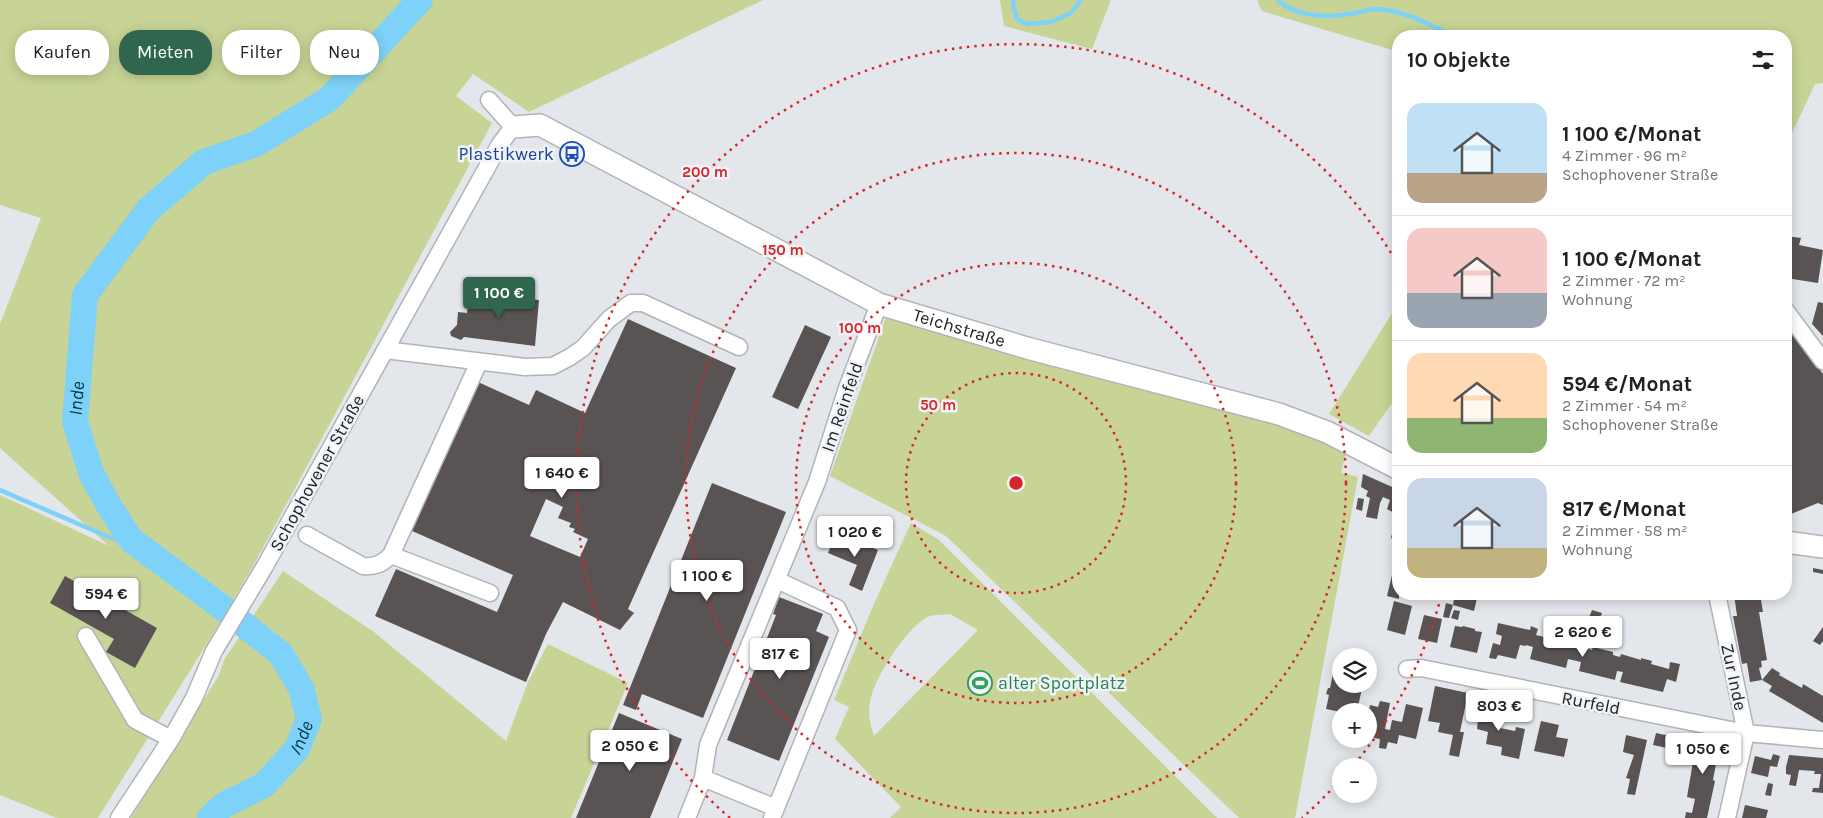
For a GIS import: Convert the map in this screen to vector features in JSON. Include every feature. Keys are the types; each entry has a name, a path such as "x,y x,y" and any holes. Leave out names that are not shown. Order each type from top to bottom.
{"main road":[{"name":"Teichstraße","path":"514,127 540,126 879,304 1036,351 1280,414 1327,432 1392,465"},
{"path":"1792,543 1823,548"}],"street":[{"path":"489,100 514,127"},
{"name":"Schophovener Straße","path":"119,818 171,739 194,698 214,651 260,576 500,144 514,127"},
{"path":"385,350 525,367 553,366 583,348 609,319 631,303 643,303 739,347"},
{"name":"Im Reinfeld","path":"687,818 703,778 708,745 816,482 847,388 879,304"},
{"path":"1792,319 1823,361"},
{"path":"308,535 363,566 373,567 381,564 391,555 479,362"},
{"path":"391,555 490,593"},
{"path":"703,778 774,813 848,630 837,608 777,580"},
{"name":"Zur Inde","path":"1718,600 1746,734 1727,818"},
{"path":"86,636 135,720 171,739"},
{"name":"Rurfeld","path":"1407,669 1420,668 1746,734 1823,740"}],"green space":[{"path":"0,0 763,0 529,112 473,74 456,96 492,123 252,568 98,818 57,818 0,795 0,495 109,546 0,448 0,324 41,218 0,205"},
{"path":"1000,0 1111,0 1092,49 1004,26"},
{"path":"1257,0 1823,0 1823,83 1815,84 1792,133 1792,30 1392,30 1392,50 1262,11"},
{"path":"1392,313 1392,403 1369,436 1329,414"},
{"path":"886,317 1126,385 1292,428 1346,453 1341,473 1358,477 1295,818 1239,818 946,536 830,476"},
{"path":"911,523 939,540 1217,818 890,818 901,807 835,739 849,707 834,700 873,606","holes":["950,614 978,630 874,736 869,713 874,689 892,655 916,625 930,616"]},
{"path":"283,571 374,632 506,741 528,682 548,644 628,683 571,818 131,818 219,675 224,660"}],"building":[{"path":"1792,237 1801,238 1799,245 1823,250 1818,283 1792,279"},
{"path":"470,292 539,300 535,346 464,337 461,340 451,336 450,332 457,325 458,312 467,313"},
{"path":"1818,302 1823,303 1823,336 1812,324"},
{"path":"628,319 736,368 628,609 634,613 620,630 563,602 546,634 526,682 375,616 396,569 497,612 513,575 412,531 478,382 529,405 536,390 585,413","holes":["546,499 563,507 558,518 571,523 569,527 575,529 573,532 588,539 580,557 530,536"]},
{"path":"805,325 831,337 798,409 772,397"},
{"path":"1792,333 1823,374 1823,505 1818,503 1792,514"},
{"path":"1363,474 1392,487 1392,512 1387,509 1390,500 1383,497 1377,519 1366,517 1370,498 1366,496 1368,491 1361,487"},
{"path":"712,483 786,512 703,718 642,694 636,710 623,705"},
{"path":"1358,498 1364,499 1362,511 1356,509"},
{"path":"836,533 878,550 862,591 849,585 857,565 828,553"},
{"path":"1813,568 1823,570 1823,574 1813,572"},
{"path":"1392,575 1392,597 1387,596"},
{"path":"65,576 157,628 135,668 106,652 114,639 50,603"},
{"path":"779,597 823,614 816,631 829,637 779,761 727,740 776,615 773,614"},
{"path":"1454,600 1477,600 1474,611 1453,605"},
{"path":"1735,600 1761,600 1763,612 1759,612 1767,660 1761,661 1762,667 1759,668 1762,680 1750,682 1747,663 1742,664 1733,616 1737,616"},
{"path":"1394,601 1412,606 1405,635 1387,630"},
{"path":"1446,603 1453,605 1449,618 1443,617"},
{"path":"1454,610 1460,611 1458,620 1451,618"},
{"path":"1592,610 1602,613 1598,623 1588,620"},
{"path":"1424,615 1442,619 1437,643 1418,639"},
{"path":"1498,623 1530,630 1531,626 1538,629 1536,635 1570,643 1571,639 1579,641 1578,643 1585,645 1585,648 1592,650 1593,647 1613,652 1613,655 1620,657 1621,654 1641,660 1641,658 1652,661 1651,664 1669,669 1670,662 1680,664 1676,682 1667,679 1663,692 1620,682 1623,672 1617,671 1615,680 1579,671 1581,662 1568,659 1566,668 1530,659 1533,647 1526,645 1520,645 1516,659 1498,655 1496,659 1489,658 1493,643 1500,645 1502,636 1496,634"},
{"path":"1455,626 1463,626 1482,632 1477,653 1450,647"},
{"path":"1823,627 1823,641 1820,645 1813,641"},
{"path":"1772,668 1780,673 1779,675 1802,688 1803,684 1823,696 1823,723 1769,691 1772,686 1762,680"},
{"path":"1332,679 1332,693 1361,693 1359,703 1332,703 1332,710 1326,709 1329,695 1326,694 1328,688 1330,688"},
{"path":"1435,686 1468,693 1460,732 1464,732 1459,757 1449,755 1453,735 1438,732 1440,723 1428,721"},
{"path":"1380,701 1390,703 1385,729 1390,730 1392,720 1402,722 1406,704 1423,708 1416,739 1399,735 1397,744 1388,742 1386,749 1379,748 1380,739 1377,738 1378,707"},
{"path":"1478,701 1491,703 1488,714 1496,717 1495,727 1515,731 1516,727 1525,729 1519,759 1501,755 1502,747 1486,744 1488,732 1477,729 1478,719 1474,717"},
{"path":"619,713 682,739 650,818 576,818"},
{"path":"1541,721 1559,725 1556,737 1568,739 1564,757 1534,751"},
{"path":"1698,732 1721,737 1713,780 1715,781 1707,818 1685,818 1686,812 1692,813 1695,799 1687,797"},
{"path":"1656,733 1670,736 1667,748 1653,745"},
{"path":"1626,735 1647,740 1635,795 1627,794 1630,779 1626,778 1634,755 1623,752"},
{"path":"1773,754 1780,756 1777,767 1770,766 1768,777 1751,773 1755,756 1771,760"},
{"path":"1789,755 1823,758 1823,793 1812,792 1813,788 1819,788 1821,774 1814,774 1815,771 1799,770 1796,786 1789,785 1791,775 1786,774 1786,767"},
{"path":"1768,783 1773,784 1771,796 1765,795"},
{"path":"1745,805 1768,810 1766,818 1742,818"}],"waterway":[{"name":"Inde","path":"210,818 224,805 264,785 297,749 309,719 301,688 281,654 223,608 131,540 92,475 75,422 85,295 149,209 204,162 256,144 329,99 420,0"},
{"path":"1014,0 1013,5 1017,19 1027,24 1051,22 1071,13 1081,0"},
{"path":"1278,0 1295,10 1314,15 1335,16 1375,9 1388,10 1417,19 1441,30"},
{"path":"0,490 111,538 131,540"}],"place":[{"name":"Plastikwerk","path":"572,154"},
{"name":"alter Sportplatz","path":"980,683"}]}
